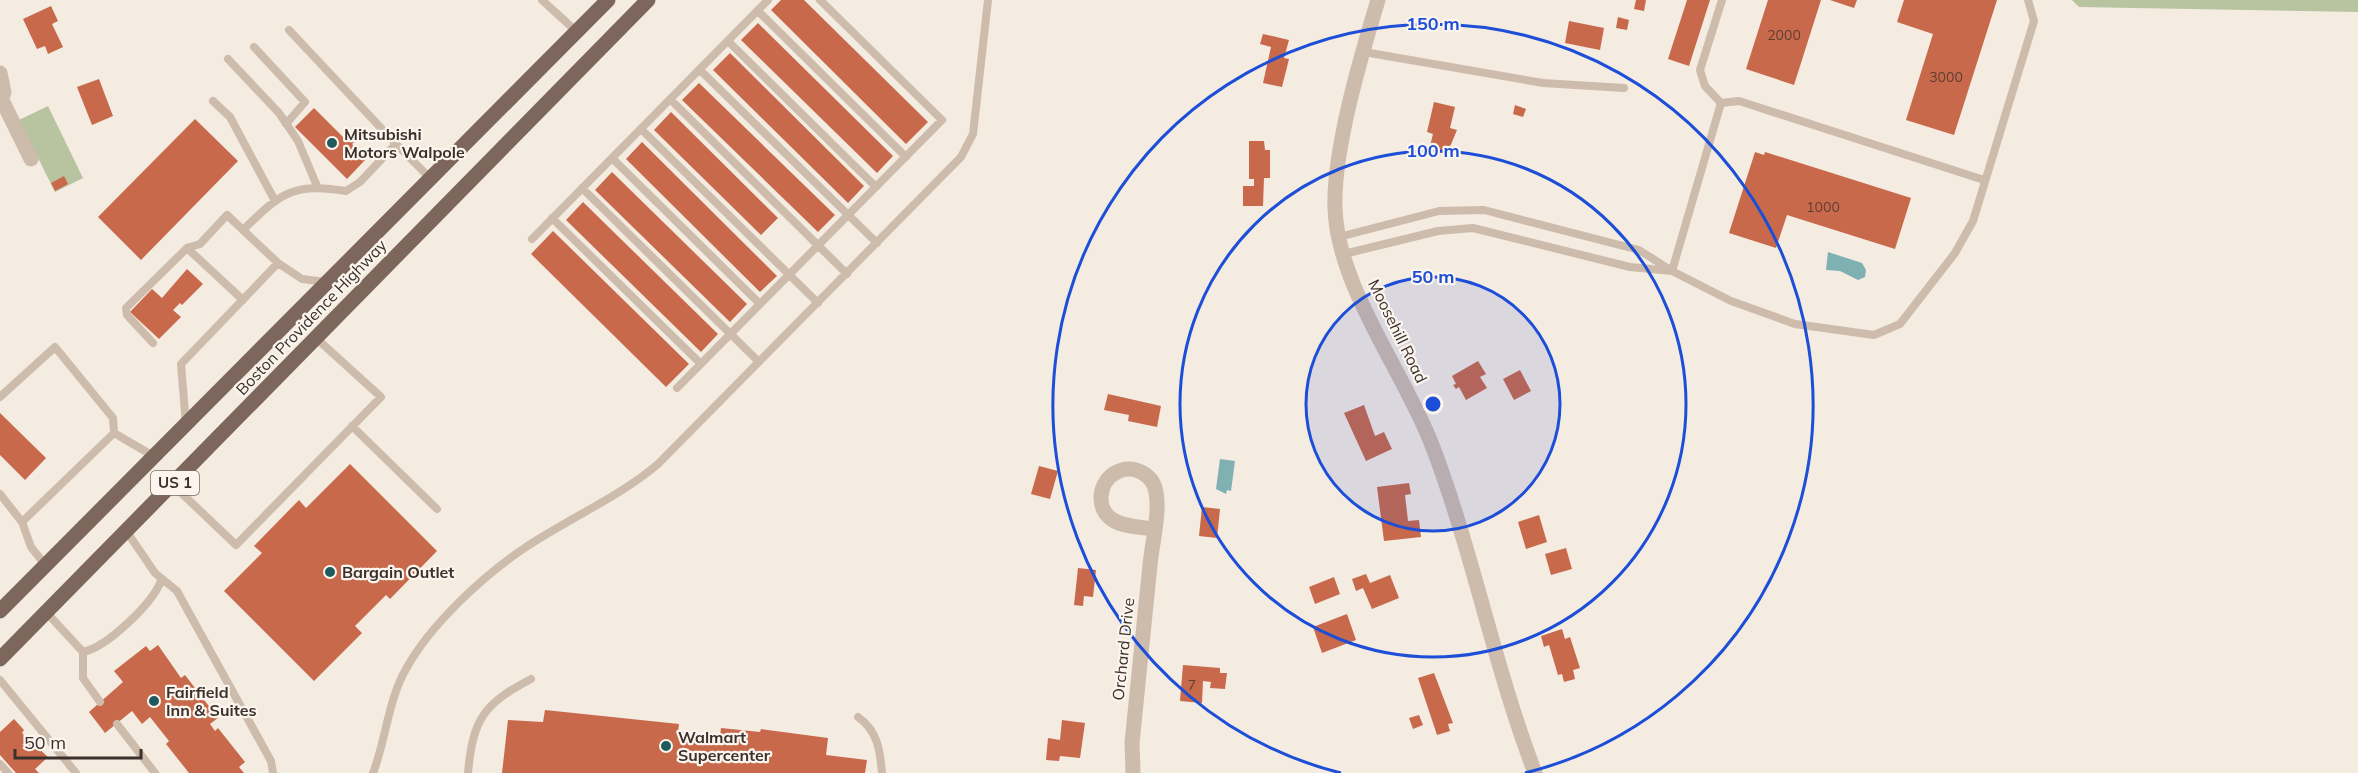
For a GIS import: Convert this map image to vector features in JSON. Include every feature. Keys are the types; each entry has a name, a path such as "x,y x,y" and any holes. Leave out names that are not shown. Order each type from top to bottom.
{"main road":[{"name":"Boston Providence Highway","path":"0,611 329,283 608,0"},
{"name":"Boston Providence Highway","path":"0,659 648,0"}],"street":[{"name":"Moosehill Road","path":"1378,0 1336,176 1335,208 1339,237 1358,291 1422,421 1440,465 1514,714 1535,773"},
{"path":"0,73 4,92 1,102 32,159"},
{"name":"Orchard Drive","path":"1133,773 1132,743 1154,529"}],"lane":[{"path":"542,0 577,32"},
{"path":"532,239 768,0"},
{"path":"677,388 942,120 820,0"},
{"path":"373,773 405,670 438,627 478,585 523,550 649,472 847,274 967,149 974,127 988,0"},
{"path":"1721,103 1705,87 1700,70 1722,0"},
{"path":"1339,237 1439,211 1484,210 1639,250 1672,271 1731,301 1795,324 1874,335 1900,324 1955,253 1973,221 1983,180 2034,21 2028,0"},
{"path":"758,11 906,157"},
{"path":"290,30 431,179"},
{"path":"728,41 876,187"},
{"path":"254,47 305,102 286,124"},
{"path":"1364,51 1543,83 1624,88"},
{"path":"228,59 286,124 298,141 317,186"},
{"path":"699,69 877,243"},
{"path":"670,99 847,274"},
{"path":"213,101 230,117 274,199"},
{"path":"1721,103 1739,101 1983,180"},
{"path":"1672,271 1721,103"},
{"path":"641,129 818,303"},
{"path":"243,230 274,199 293,191 317,186 345,191 360,182 396,144"},
{"path":"612,158 760,304"},
{"path":"582,188 759,363"},
{"path":"153,343 127,315 126,308 187,248 200,244 227,215 278,263 302,279 329,283"},
{"path":"552,218 700,364"},
{"path":"1344,254 1438,231 1473,228 1630,267 1672,271"},
{"path":"187,248 243,300"},
{"path":"186,426 181,364 278,263"},
{"path":"173,484 236,545 381,397 316,338"},
{"path":"0,397 55,347 113,418 114,433 22,522"},
{"path":"352,426 436,509"},
{"path":"114,433 155,457"},
{"path":"0,494 22,522 32,547 46,566"},
{"path":"127,532 161,581 177,591 271,761 273,773"},
{"path":"83,652 101,645 150,599 161,581"},
{"path":"46,612 83,652 84,678 100,702"},
{"path":"468,773 480,717 493,702 531,679"},
{"path":"0,680 76,773"},
{"path":"858,717 867,723 880,748 882,773"},
{"path":"117,724 155,773"},
{"path":"0,764 8,773"}],"green space":[{"path":"2072,0 2358,0 2358,12 2079,7"},
{"path":"48,106 83,178 55,192 19,120"}],"water":[{"path":"1828,252 1862,263 1866,270 1865,277 1858,280 1840,271 1826,270"},
{"path":"1220,459 1235,461 1231,491 1227,490 1226,494 1216,489"}],"building":[{"path":"781,0 804,0 928,122 906,144 771,10"},
{"path":"1636,0 1646,0 1644,11 1634,9"},
{"path":"1687,0 1710,0 1689,66 1668,59"},
{"path":"1768,0 1821,0 1794,85 1746,69"},
{"path":"1830,0 1857,0 1854,8"},
{"path":"1904,0 1997,0 1954,135 1906,120 1933,34 1897,22"},
{"path":"51,6 58,21 52,24 63,47 48,54 45,46 37,49 23,19"},
{"path":"1618,17 1629,20 1627,30 1616,28"},
{"path":"1569,21 1604,28 1600,50 1565,43"},
{"path":"758,23 893,156 877,173 741,40"},
{"path":"1263,34 1289,40 1284,58 1289,59 1282,87 1263,83 1271,47 1260,44"},
{"path":"730,53 864,186 848,203 713,70"},
{"path":"99,79 113,116 92,125 77,87"},
{"path":"699,83 835,215 818,232 682,100"},
{"path":"1434,102 1455,107 1450,128 1457,130 1447,154 1429,150 1433,134 1427,132"},
{"path":"1515,105 1526,109 1523,117 1513,114"},
{"name":"Mitsubishi Motors Walpole","path":"314,108 344,138 348,135 355,141 352,144 366,159 347,179 295,127"},
{"path":"671,112 778,218 761,235 654,130"},
{"path":"195,119 238,161 141,260 98,217"},
{"path":"1249,141 1264,141 1265,150 1270,150 1270,178 1264,178 1263,206 1243,206 1243,186 1254,186 1254,179 1249,179"},
{"path":"642,142 777,276 760,292 626,159"},
{"path":"1755,152 1764,155 1765,152 1911,198 1895,249 1787,215 1776,248 1729,233"},
{"path":"612,172 747,304 730,322 595,190"},
{"path":"64,176 68,184 55,191 51,183"},
{"path":"583,202 718,334 701,352 566,220"},
{"path":"553,231 689,364 666,387 531,254"},
{"path":"187,269 203,284 182,305 180,303 173,310 181,317 159,339 130,312 152,289 162,298"},
{"path":"1478,361 1486,374 1480,377 1487,388 1466,400 1459,387 1456,389 1453,385 1456,384 1452,376"},
{"path":"1520,370 1531,391 1514,400 1503,379"},
{"path":"1108,394 1161,406 1157,427 1128,421 1129,415 1104,410"},
{"path":"1364,405 1375,436 1384,432 1392,449 1366,461 1344,413"},
{"path":"0,413 46,458 25,480 0,455"},
{"name":"Bargain Outlet","path":"350,464 437,551 390,599 386,595 355,626 362,633 314,681 224,591 262,553 254,546 299,500 306,508"},
{"path":"1039,466 1058,471 1050,499 1031,494"},
{"path":"1409,483 1411,494 1405,495 1408,521 1419,520 1421,537 1384,541 1377,487"},
{"path":"1202,507 1220,509 1217,538 1199,536"},
{"path":"1539,515 1547,542 1526,549 1518,522"},
{"path":"1566,548 1572,569 1551,575 1545,554"},
{"path":"1078,568 1096,570 1093,597 1084,596 1083,606 1074,605"},
{"path":"1366,574 1370,583 1390,575 1399,598 1372,609 1363,588 1356,591 1352,579"},
{"path":"1334,577 1340,594 1315,604 1309,587"},
{"path":"1347,614 1356,640 1322,653 1313,627"},
{"path":"1562,629 1565,639 1570,637 1580,668 1573,670 1575,679 1564,682 1562,674 1558,675 1549,645 1544,647 1541,636"},
{"name":"Fairfield Inn & Suites","path":"158,645 181,678 185,675 218,718 210,724 215,731 218,728 245,762 239,767 244,773 189,773 166,744 169,741 150,717 142,724 132,711 105,733 89,712 123,682 114,671 146,646 150,651"},
{"path":"1183,665 1220,668 1220,673 1227,673 1225,689 1210,688 1211,682 1203,681 1202,703 1180,701"},
{"path":"1434,673 1453,723 1448,724 1450,731 1437,735 1418,678"},
{"name":"Walmart Supercenter","path":"545,710 679,724 678,732 720,736 721,728 760,732 761,729 828,738 826,755 867,760 865,773 502,773 508,720 543,722"},
{"path":"1419,715 1423,725 1413,729 1409,718"},
{"path":"14,719 24,730 22,733 48,757 35,769 39,773 16,773 0,755 0,732"},
{"path":"1062,720 1085,723 1080,758 1060,756 1059,761 1046,760 1048,738 1060,740"}],"place":[{"name":"Mitsubishi Motors Walpole","path":"332,143"},
{"name":"Bargain Outlet","path":"330,572"},
{"name":"Fairfield Inn & Suites","path":"154,701"},
{"name":"Walmart Supercenter","path":"666,746"}]}
